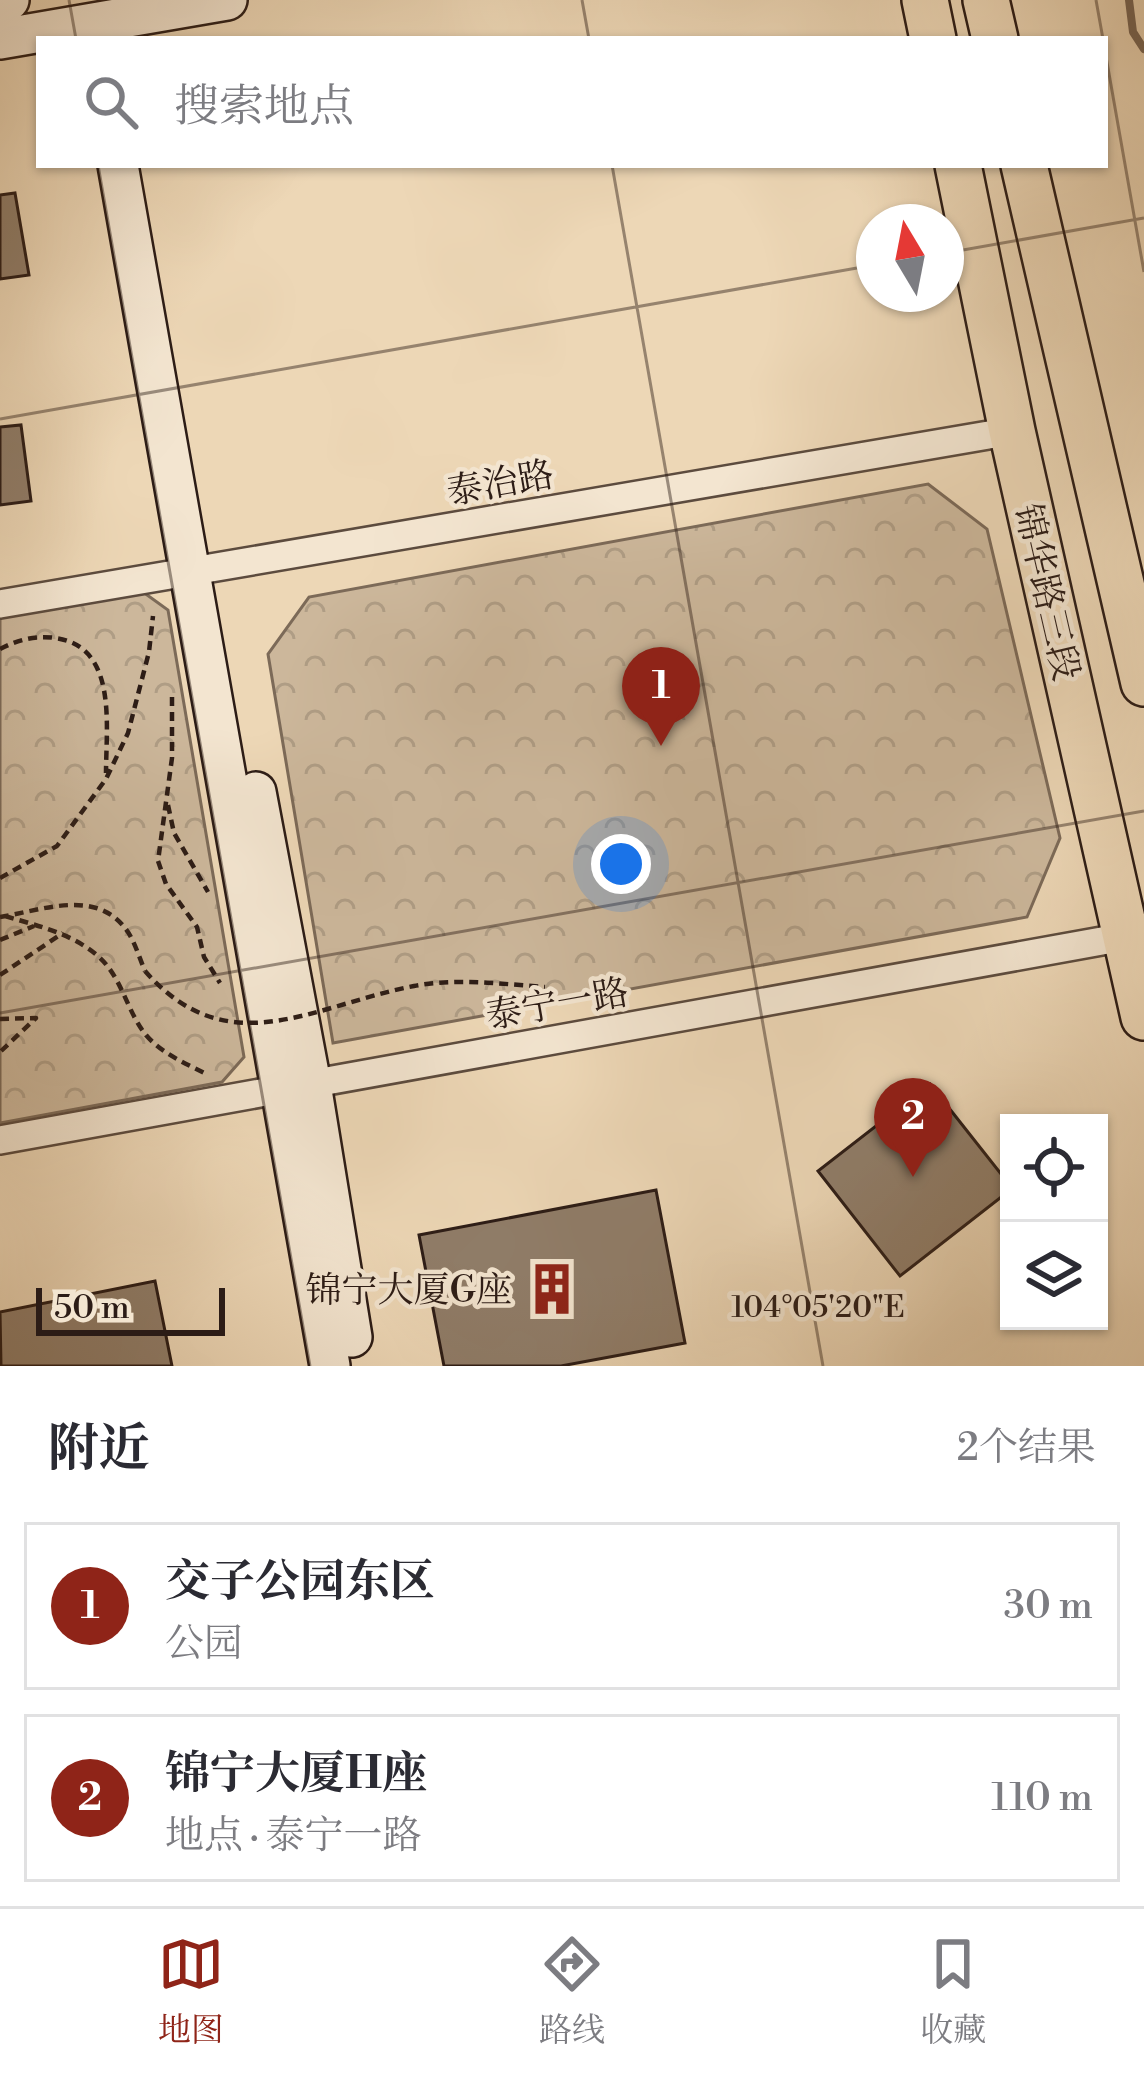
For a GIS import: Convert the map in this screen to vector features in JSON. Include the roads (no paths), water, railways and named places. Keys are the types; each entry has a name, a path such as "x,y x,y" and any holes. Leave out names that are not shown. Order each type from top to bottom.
{"main road":[{"path":"925,0 932,36"},
{"path":"986,0 994,36"},
{"name":"锦华路三段","path":"959,168 1012,431 1135,935 1144,1017"},
{"name":"锦华路三段","path":"1025,168 1144,683"}],"street":[{"path":"0,2 9,0"},
{"path":"0,39 227,0"},
{"path":"119,168 202,570 296,1086 357,1366"},
{"path":"146,168 202,570"},
{"name":"泰治路","path":"0,604 1012,431"},
{"name":"泰宁一路","path":"0,1140 1135,935"},
{"path":"296,1086 330,1366"}],"waterway":[{"path":"1129,0 1133,32 1144,49"}],"place":[{"name":"交子公园东区","path":"661,746"},
{"name":"锦宁大厦H座","path":"913,1177"},
{"name":"锦宁大厦G座","path":"552,1289"}]}
